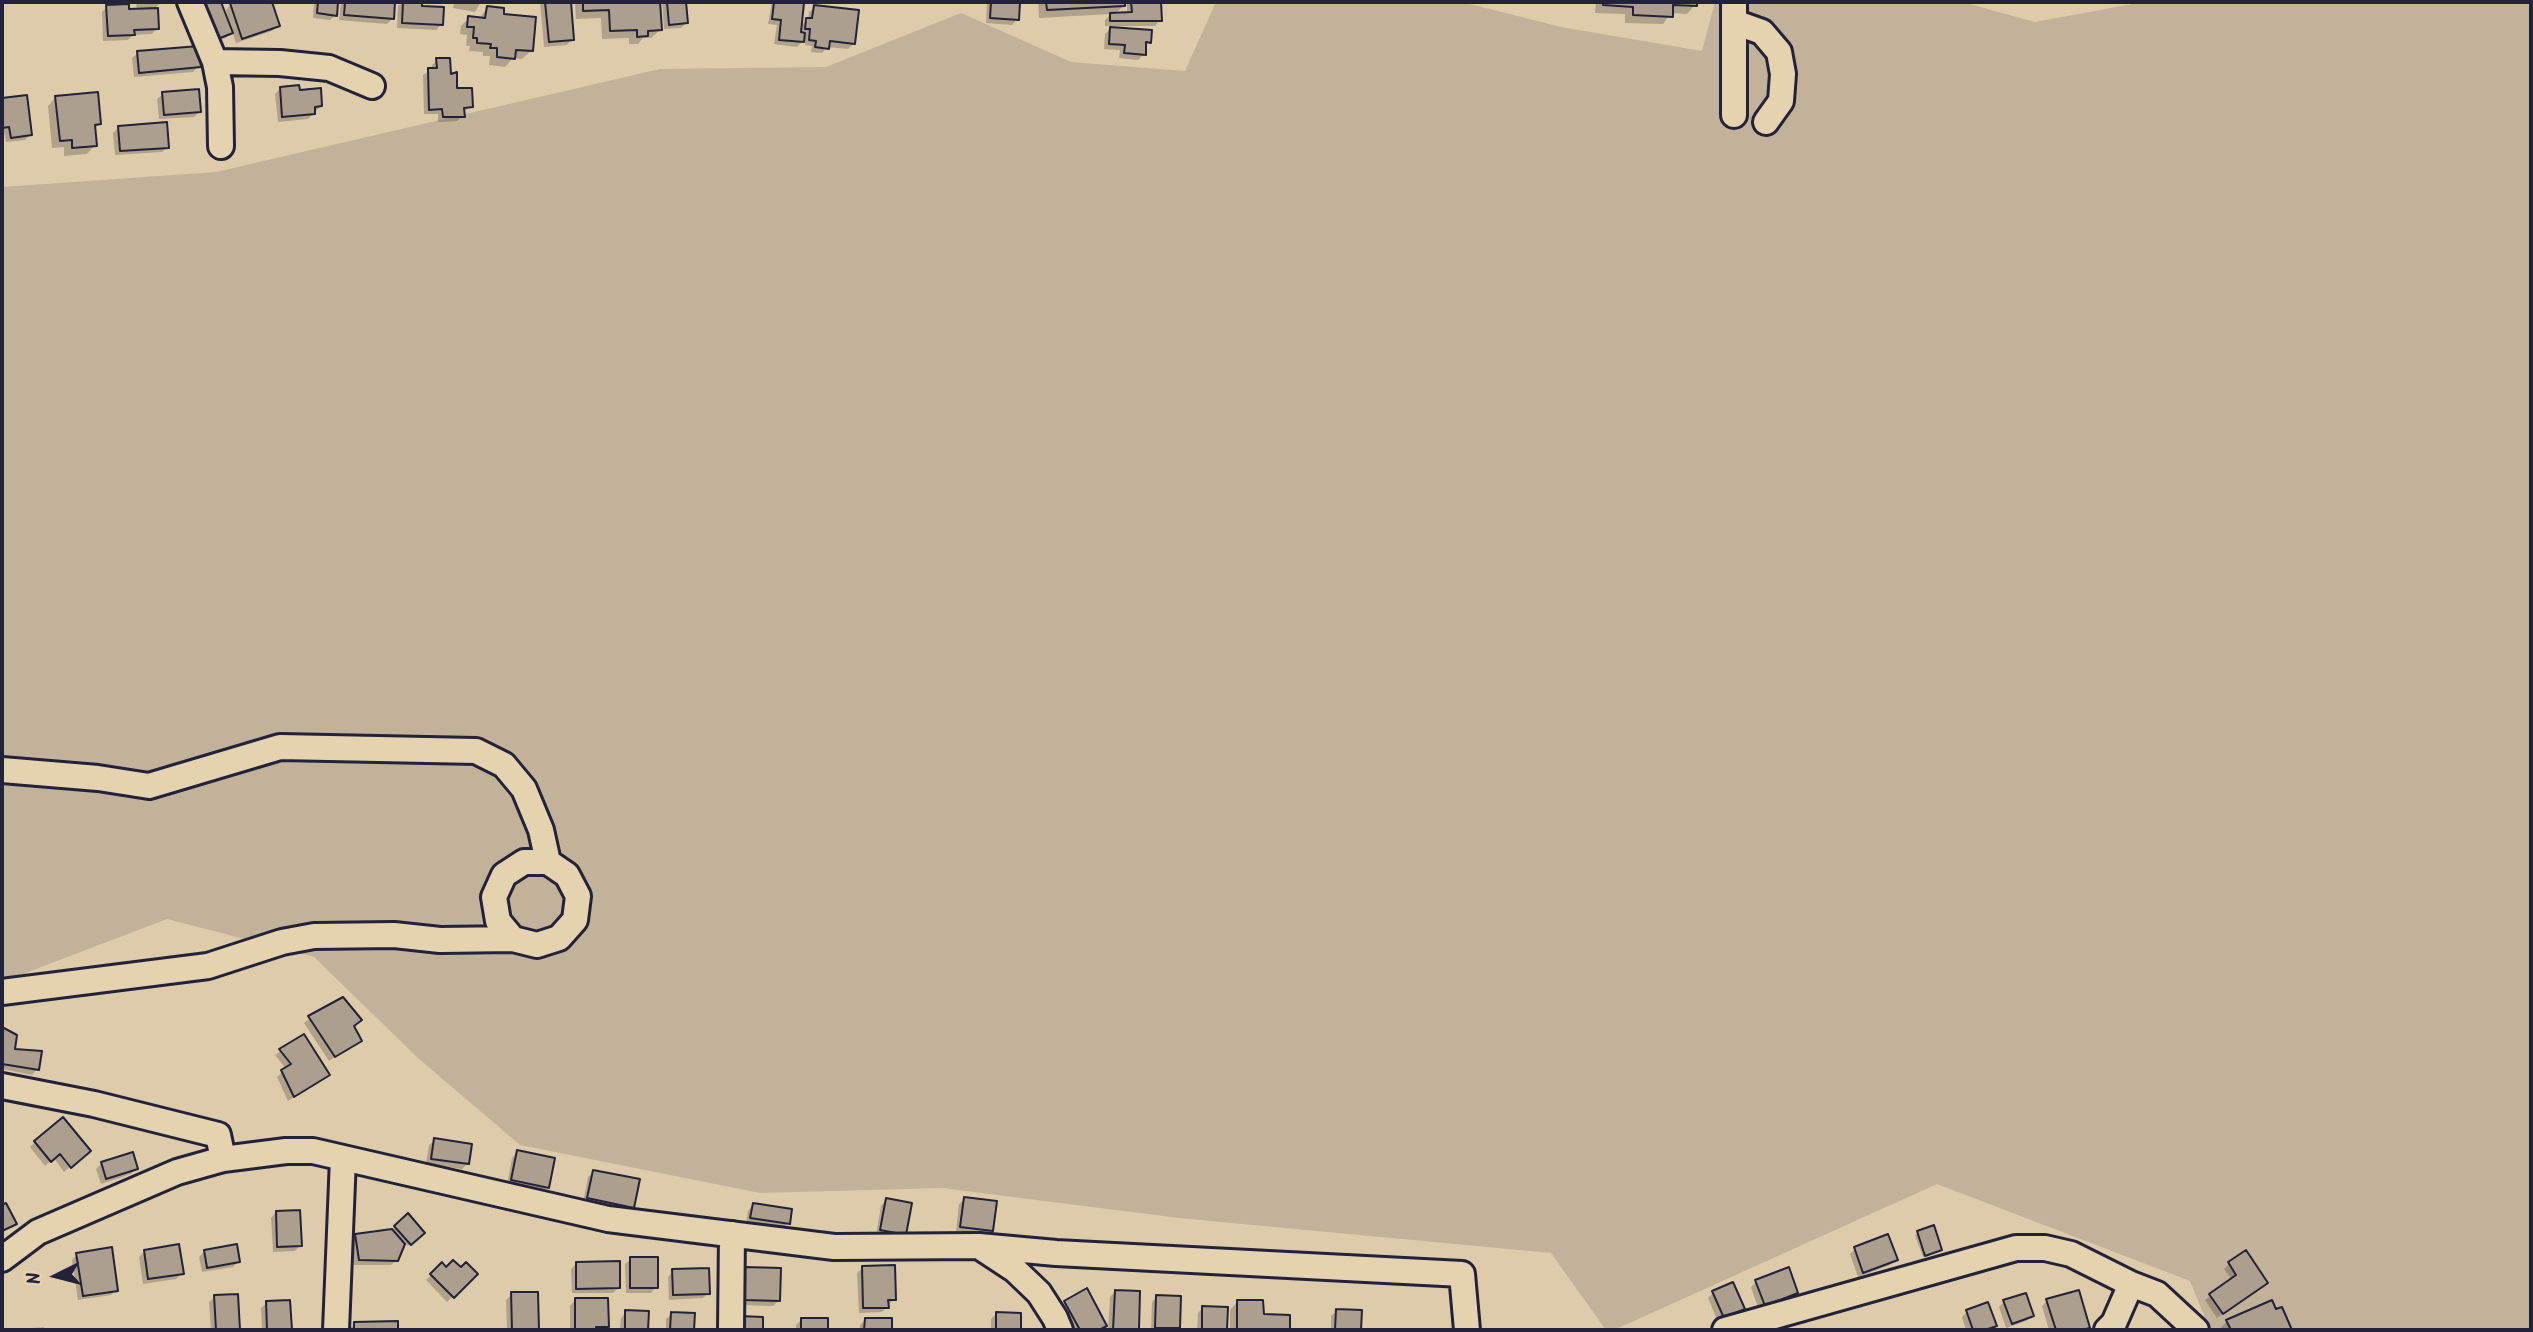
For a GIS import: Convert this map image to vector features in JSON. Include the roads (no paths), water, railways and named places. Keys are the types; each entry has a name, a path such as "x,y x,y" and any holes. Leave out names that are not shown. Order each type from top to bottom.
{"street":[{"path":"190,2 215,62 220,88 221,146"},
{"path":"1734,12 1734,115"},
{"path":"1734,12 1762,32 1779,52 1783,74 1781,100 1766,122"},
{"path":"215,62 280,63 329,68 372,86"},
{"path":"2,770 98,778 149,786 280,747 476,751 504,765 524,789 541,830 548,862"},
{"path":"2,992 208,966 282,942 314,936 394,936 440,940 513,939 537,945 559,938 575,920 578,896 568,875 548,862 524,862 504,875 494,897 498,921 513,939"},
{"path":"2,1086 94,1104 218,1135 223,1159"},
{"path":"2,1259 38,1232 177,1172 223,1159 286,1151 313,1151 608,1219 834,1247 979,1246 1056,1253 1462,1274 1467,1330"},
{"path":"335,1330 343,1158"},
{"path":"731,1330 732,1234"},
{"path":"979,1246 1015,1270 1039,1293 1060,1330"},
{"path":"1725,1330 2015,1248 2045,1248 2071,1254 2157,1294 2196,1330"},
{"path":"2107,1330 2114,1323 2131,1284"}]}
